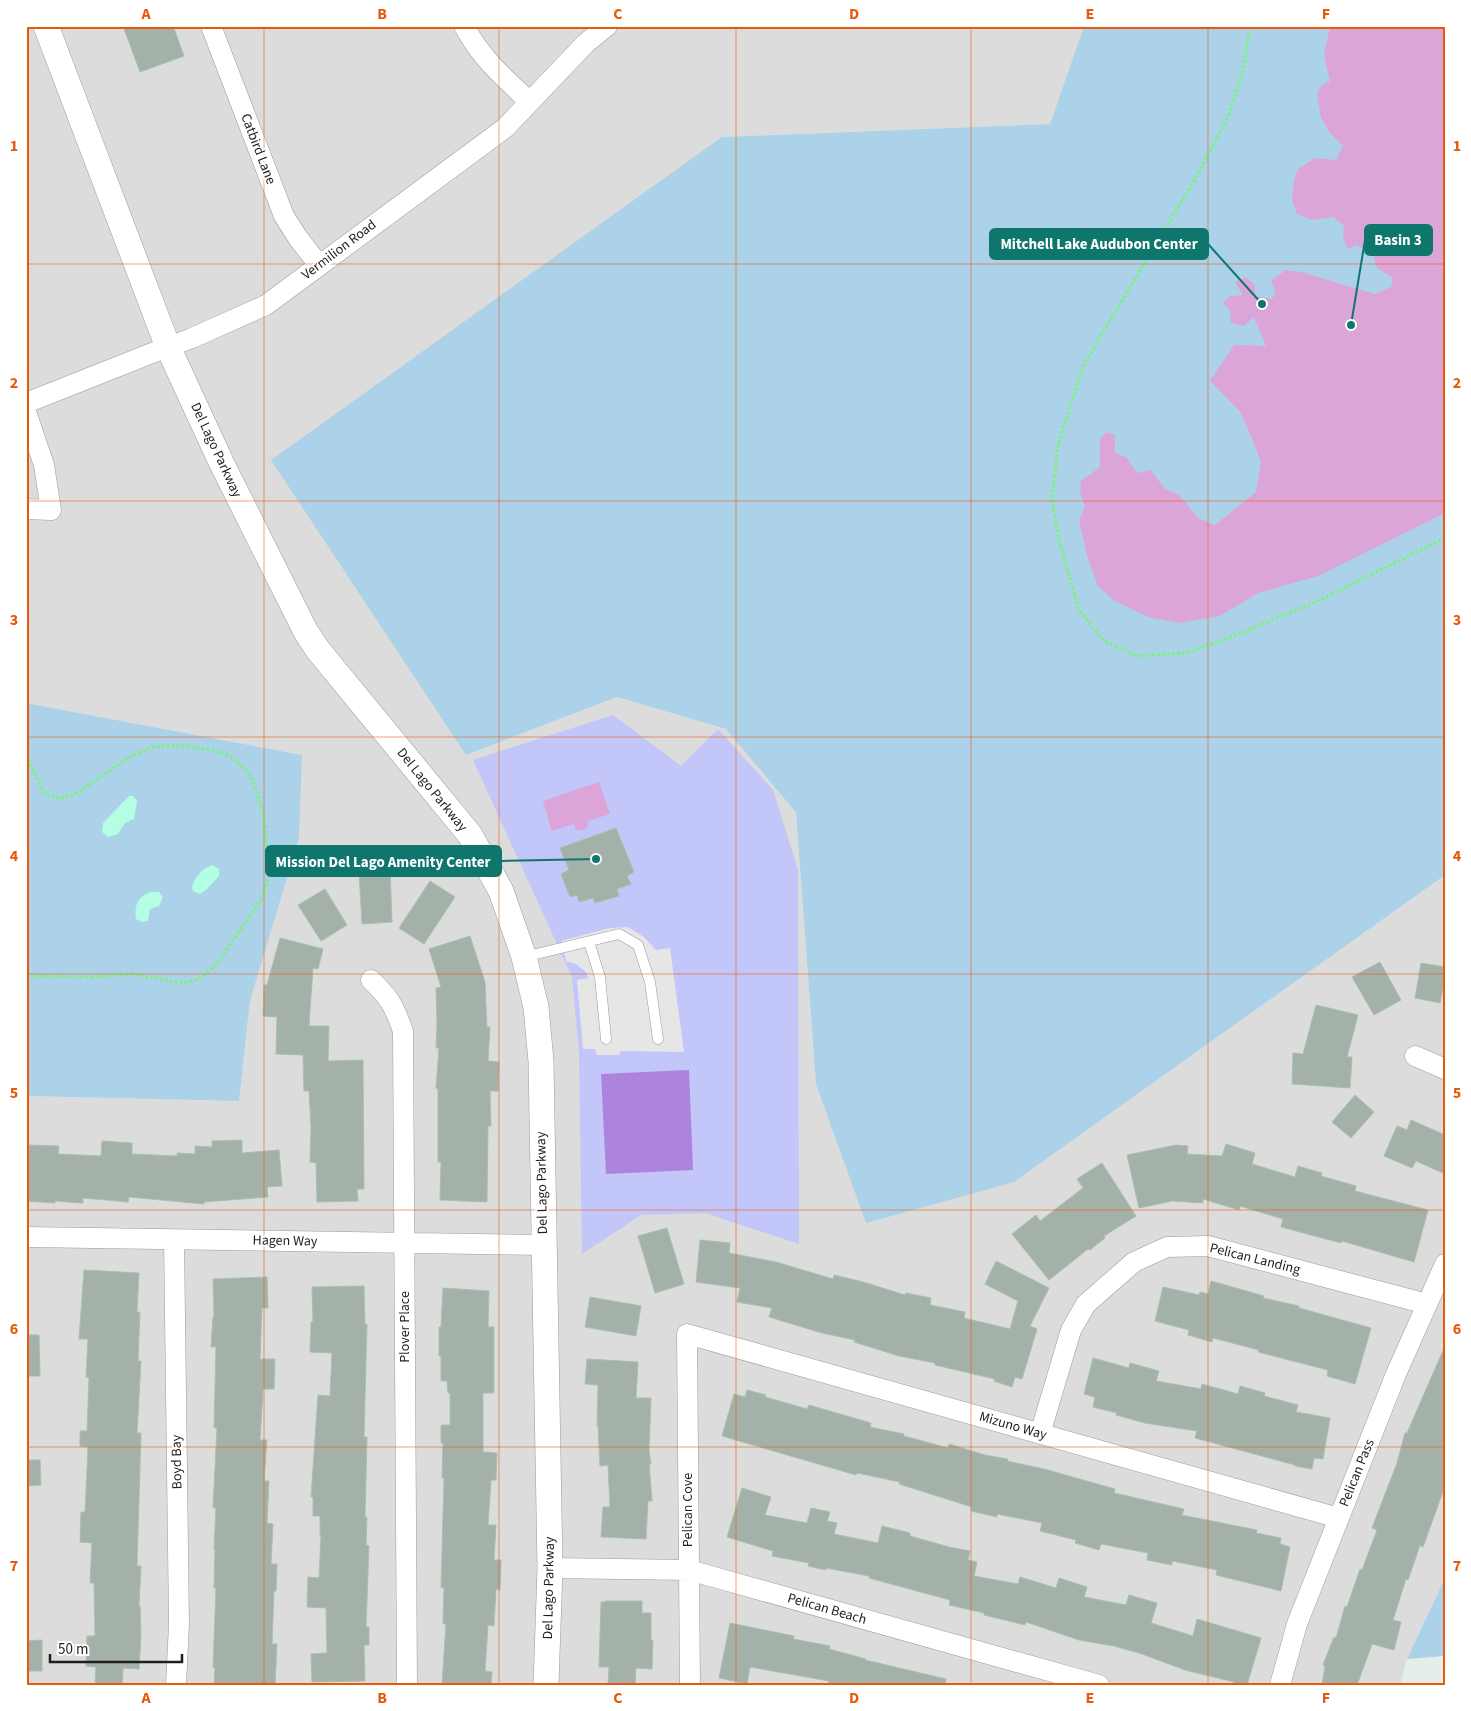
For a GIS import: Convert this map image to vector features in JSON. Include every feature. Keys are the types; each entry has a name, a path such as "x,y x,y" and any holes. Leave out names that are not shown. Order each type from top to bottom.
{"street":[{"name":"Del Lago Parkway","path":"46,26 168,347 221,462 306,632 318,650 470,835 501,891 524,957 536,1007 541,1061 550,1568 546,1685"},
{"name":"Catbird Lane","path":"210,26 281,208 298,238 319,265"},
{"path":"464,26 473,43 489,64 530,102"},
{"name":"Vermilion Road","path":"26,403 234,320 266,304 505,128 586,43 607,26"},
{"path":"26,412 44,465 51,510 26,509"},
{"name":"Plover Place","path":"371,980 384,992 394,1006 403,1031 407,1685"},
{"path":"1415,1056 1445,1069"},
{"name":"Hagen Way","path":"26,1237 543,1245"},
{"name":"Boyd Bay","path":"174,1240 179,1624 176,1685"},
{"name":"Pelican Landing","path":"1040,1434 1071,1330 1086,1304 1134,1262 1167,1246 1208,1246 1427,1304"},
{"name":"Pelican Pass","path":"1280,1685 1297,1624 1396,1374 1445,1264"},
{"name":"Mizuno Way","path":"687,1334 1339,1518"},
{"name":"Pelican Cove","path":"687,1334 690,1685"},
{"name":"Pelican Beach","path":"550,1568 689,1570 1099,1685"}],"lane":[{"path":"524,957 619,934 638,944 650,982 658,1040"},
{"path":"589,942 600,977 606,1039"}],"path":[{"path":"1250,26 1244,70 1228,117 1194,181 1084,364 1058,446 1052,500 1059,540 1079,610 1104,641 1137,656 1186,653 1234,636 1324,598 1445,538"},
{"path":"26,755 44,793 58,798 74,795 128,758 152,747 180,745 230,755 250,774 263,811 270,872 262,899 252,914 215,966 197,980 182,983 132,974 92,977 26,976"}],"shaded area":[{"path":"26,26 1084,26 1050,124 722,137 466,755 617,697 726,729 796,814 816,1084 1014,1182 1445,875 1445,1578 1407,1659 1400,1685 26,1685 26,1096 239,1101 250,1001 299,838 302,755 26,703"},
{"path":"1084,26 1445,26 1445,875 1014,1182 866,1223 816,1084 796,813 726,729 617,697 466,755 271,460 722,137 1050,124"},
{"path":"1330,26 1445,26 1445,513 1318,576 1258,593 1220,616 1179,623 1148,617 1113,600 1098,586 1088,559 1079,520 1085,507 1080,492 1081,481 1100,467 1100,439 1106,432 1115,435 1115,453 1126,457 1137,473 1151,470 1164,488 1179,495 1198,518 1215,525 1256,492 1261,462 1240,412 1210,381 1234,345 1266,346 1254,317 1244,326 1231,323 1230,311 1223,303 1230,296 1243,295 1235,282 1246,277 1255,285 1255,296 1272,299 1275,292 1271,280 1286,270 1301,272 1375,294 1391,287 1393,278 1377,268 1373,254 1357,245 1348,249 1343,238 1344,226 1333,217 1312,220 1297,214 1292,200 1294,180 1298,169 1315,158 1336,160 1343,146 1330,133 1321,118 1317,95 1321,86 1330,81 1324,55"},
{"path":"26,703 302,755 299,838 250,1001 239,1101 26,1096"},
{"path":"613,715 681,766 718,729 773,790 798,870 799,1244 705,1213 641,1215 582,1254 579,1052 572,977 473,760"},
{"path":"599,782 610,814 588,821 587,828 583,830 576,830 574,824 552,831 543,801"},
{"path":"628,927 644,937 656,950 670,948 684,1052 621,1051 619,1055 597,1055 595,1049 583,1049 577,980 588,978 587,973 576,964 566,961 561,941 610,928"},
{"path":"689,1070 693,1170 606,1174 601,1074"},
{"path":"1445,1578 1445,1656 1407,1659"}],"sand":[{"path":"129,796 133,796 137,801 134,819 125,823 118,834 108,837 102,832 103,823"},
{"path":"212,865 219,869 219,876 200,894 193,891 193,884 197,877 205,868"},
{"path":"151,892 159,892 163,897 159,906 150,909 148,921 142,922 136,919 136,905 143,896"}],"building":[{"path":"123,26 173,26 184,56 140,72"},
{"path":"616,828 634,872 627,876 631,884 617,889 619,896 595,903 593,898 579,902 577,895 570,897 561,874 569,870 560,848"},
{"path":"390,869 392,922 362,924 359,871"},
{"path":"430,881 455,897 424,944 399,928"},
{"path":"325,889 347,925 321,941 298,905"},
{"path":"470,936 485,982 487,1027 490,1027 488,1061 499,1062 498,1091 490,1091 491,1126 488,1126 487,1202 440,1200 441,1162 438,1162 438,1089 436,1088 439,1048 436,1048 436,988 441,987 429,949"},
{"path":"280,938 323,949 318,969 313,968 309,1026 329,1026 328,1061 363,1060 364,1189 357,1189 358,1201 317,1202 316,1163 310,1162 309,1091 304,1091 303,1055 276,1054 277,1017 263,1016 264,985 267,985"},
{"path":"1380,962 1401,1000 1374,1015 1352,977"},
{"path":"1421,963 1445,967 1440,1003 1415,998"},
{"path":"1316,1005 1358,1015 1347,1057 1352,1057 1350,1088 1292,1084 1293,1053 1303,1054"},
{"path":"1355,1095 1374,1112 1351,1138 1332,1122"},
{"path":"1411,1120 1445,1135 1445,1174 1416,1161 1412,1168 1384,1156 1397,1126 1407,1130"},
{"path":"242,1140 242,1153 279,1150 282,1186 267,1187 268,1197 204,1202 204,1204 129,1197 128,1202 83,1198 83,1203 26,1201 29,1145 59,1146 58,1154 101,1156 102,1141 132,1143 132,1154 177,1156 177,1153 195,1154 195,1146 212,1147 212,1141"},
{"path":"1226,1144 1255,1153 1252,1164 1295,1177 1298,1166 1322,1173 1321,1176 1356,1186 1355,1191 1428,1210 1414,1262 1342,1241 1341,1243 1281,1227 1283,1219 1240,1206 1239,1210 1203,1199 1203,1203 1172,1201 1139,1208 1127,1155 1176,1145 1188,1146 1187,1154 1222,1156"},
{"path":"1102,1163 1136,1216 1104,1236 1105,1238 1090,1250 1088,1249 1049,1280 1012,1234 1036,1215 1040,1221 1083,1188 1077,1179"},
{"path":"667,1228 684,1284 655,1293 638,1236"},
{"path":"700,1240 730,1243 729,1253 776,1262 833,1279 834,1275 905,1295 906,1293 931,1298 930,1305 965,1312 964,1318 1010,1329 1018,1301 985,1284 996,1261 1049,1288 1030,1326 1037,1329 1022,1379 1015,1377 1012,1387 994,1381 995,1379 935,1365 935,1363 899,1356 854,1342 855,1340 822,1333 769,1317 772,1308 737,1302 740,1288 696,1282"},
{"path":"84,1270 139,1273 137,1312 140,1312 138,1361 141,1361 137,1433 141,1433 137,1566 141,1566 139,1606 141,1635 139,1669 123,1668 122,1685 95,1685 96,1667 86,1666 87,1636 95,1636 94,1583 90,1583 92,1543 80,1542 81,1512 85,1512 88,1447 80,1446 80,1431 87,1431 89,1378 86,1377 88,1339 79,1339"},
{"path":"267,1277 268,1308 262,1308 260,1359 275,1359 274,1389 263,1389 260,1440 267,1440 264,1481 269,1481 267,1523 273,1524 271,1564 277,1564 272,1644 277,1644 275,1685 214,1685 216,1588 214,1588 214,1549 216,1508 213,1508 217,1428 214,1428 216,1347 211,1347 214,1317 213,1279"},
{"path":"1211,1281 1264,1296 1263,1298 1299,1306 1299,1308 1371,1328 1355,1384 1327,1376 1328,1370 1213,1338 1212,1342 1188,1335 1189,1330 1155,1321 1163,1287 1199,1295 1200,1292 1208,1294"},
{"path":"364,1286 365,1324 367,1324 364,1437 367,1437 365,1517 367,1517 366,1545 369,1546 366,1627 369,1627 369,1645 364,1645 365,1681 312,1682 311,1654 327,1653 326,1608 307,1607 308,1577 319,1578 320,1516 313,1516 313,1497 311,1497 318,1395 330,1396 332,1353 310,1352 311,1322 313,1322 312,1287"},
{"path":"443,1288 489,1291 488,1327 494,1327 494,1393 483,1393 483,1452 497,1453 496,1480 491,1480 488,1525 496,1525 494,1560 501,1560 500,1590 496,1589 494,1626 488,1625 485,1671 492,1672 491,1685 442,1685 446,1624 443,1624 444,1588 441,1588 444,1478 442,1478 443,1443 441,1443 441,1425 450,1425 450,1393 448,1393 447,1381 441,1381 441,1356 439,1356 439,1327 441,1327"},
{"path":"590,1297 641,1306 636,1336 585,1327"},
{"path":"26,1335 39,1335 40,1376 26,1376"},
{"path":"1445,1346 1445,1486 1423,1547 1420,1545 1408,1580 1406,1579 1393,1620 1401,1622 1394,1650 1372,1644 1357,1685 1322,1685 1325,1666 1323,1665 1334,1637 1336,1638 1345,1606 1347,1607 1360,1569 1362,1570 1377,1530 1372,1528 1397,1463 1405,1433 1407,1433"},
{"path":"1093,1358 1129,1368 1130,1363 1159,1371 1156,1381 1201,1389 1202,1384 1238,1394 1240,1386 1265,1393 1264,1396 1298,1405 1296,1412 1330,1418 1323,1459 1314,1458 1312,1469 1295,1466 1195,1438 1197,1431 1145,1423 1093,1407 1095,1397 1084,1394"},
{"path":"587,1359 638,1362 636,1398 651,1398 649,1450 651,1464 649,1464 652,1501 648,1501 646,1539 601,1537 603,1507 610,1507 608,1465 600,1466 597,1426 598,1385 585,1384"},
{"path":"747,1390 807,1409 809,1405 871,1423 870,1427 904,1434 904,1436 948,1448 949,1444 1115,1489 1114,1493 1184,1509 1182,1515 1257,1530 1256,1533 1281,1538 1280,1544 1290,1547 1281,1591 1216,1575 1217,1570 1172,1561 1172,1565 1147,1560 1148,1553 1101,1544 1099,1550 1075,1543 1076,1540 1040,1531 1042,1523 997,1514 997,1517 971,1511 972,1507 899,1484 900,1482 857,1473 856,1475 722,1436 734,1394 745,1397"},
{"path":"26,1460 40,1460 41,1485 26,1486"},
{"path":"742,1488 771,1497 765,1515 807,1523 811,1508 830,1512 827,1521 837,1523 834,1534 878,1543 882,1526 910,1533 910,1536 970,1551 968,1560 977,1562 974,1576 1018,1584 1020,1577 1056,1588 1059,1578 1087,1587 1084,1597 1126,1605 1129,1595 1157,1603 1151,1623 1193,1636 1197,1619 1261,1638 1247,1685 1233,1685 1234,1682 1185,1670 1114,1646 1079,1640 1026,1622 1025,1625 949,1605 950,1600 869,1578 869,1576 826,1568 826,1570 808,1566 809,1563 772,1556 773,1551 727,1537"},
{"path":"642,1601 642,1613 651,1613 651,1640 653,1640 652,1669 636,1668 635,1685 608,1685 609,1667 599,1667 601,1602"},
{"path":"730,1623 794,1636 793,1639 830,1646 829,1649 865,1660 946,1679 945,1685 828,1685 829,1681 750,1667 747,1684 719,1678"},
{"path":"42,1640 42,1671 26,1671 26,1641"}],"place":[{"name":"Mitchell Lake Audubon Center","path":"1262,304"},
{"name":"Basin 3","path":"1351,325"},
{"name":"Mission Del Lago Amenity Center","path":"596,859"}]}
